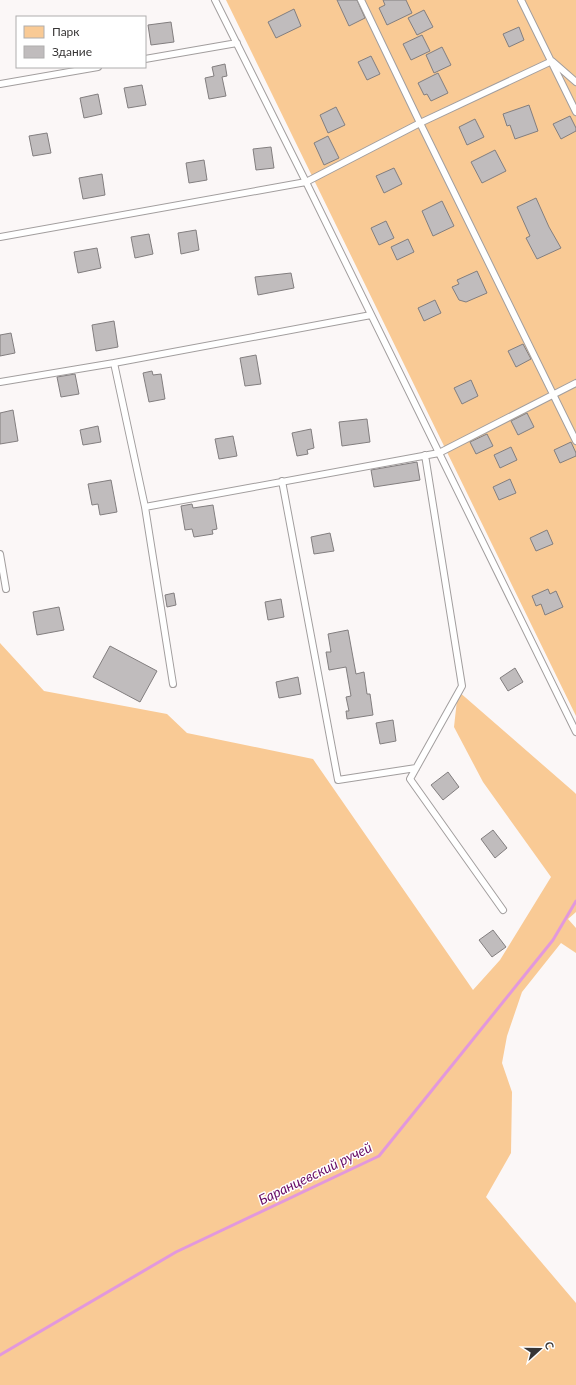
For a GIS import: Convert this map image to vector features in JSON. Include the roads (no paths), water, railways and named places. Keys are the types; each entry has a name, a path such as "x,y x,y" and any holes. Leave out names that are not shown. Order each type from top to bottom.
{"lane":[{"path":"215,0 576,732"},
{"path":"361,0 420,124 576,441"},
{"path":"521,0 576,112"},
{"path":"146,59 237,43"},
{"path":"0,237 306,182 420,124 552,62"},
{"path":"552,62 576,82"},
{"path":"0,84 92,68"},
{"path":"0,382 114,363 370,315"},
{"path":"114,363 145,507 173,684"},
{"path":"145,507 439,453 576,383"},
{"path":"425,455 462,686 410,779 503,910"},
{"path":"282,481 338,780 416,768"},
{"path":"0,554 6,589"}],"waterway":[{"name":"Баранцевский ручей","path":"0,1355 176,1252 379,1156 553,940 576,901"}]}
